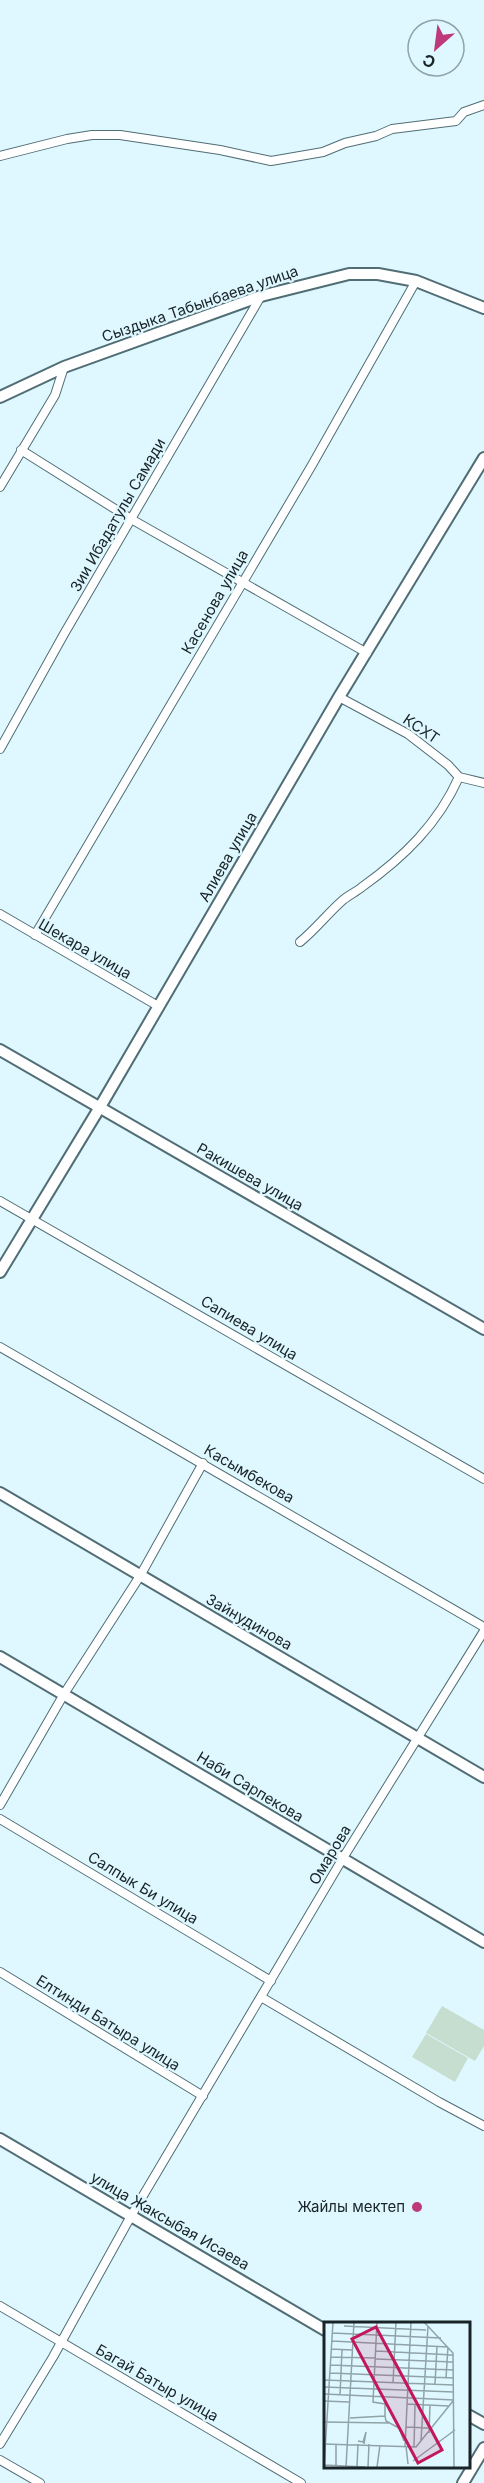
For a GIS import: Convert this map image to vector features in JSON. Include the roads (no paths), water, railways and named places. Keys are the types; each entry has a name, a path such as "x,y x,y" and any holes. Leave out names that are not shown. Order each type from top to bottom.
{"street":[{"path":"0,156 67,139 92,135 120,135 220,150 271,161 323,152 392,129 456,121 464,112 484,105"},
{"name":"Сыздыка Табынбаева улица","path":"0,397 64,367 261,296 349,274 378,274 416,281 484,308"},
{"name":"Касенова улица","path":"35,935 312,465 416,281"},
{"name":"Зии Ибадатулы Самади","path":"0,749 261,296"},
{"path":"0,488 55,395 64,367"},
{"path":"21,450 131,519 367,653"},
{"name":"Алиева улица","path":"0,1272 100,1107 339,697 484,458"},
{"name":"КСХТ","path":"339,697 408,734 448,765 459,777 484,783"},
{"path":"300,942 315,930 343,900 363,887 415,843 438,818 459,777"},
{"name":"Шекара улица","path":"0,914 158,1006"},
{"name":"Ракишева улица","path":"0,1050 484,1329"},
{"name":"Сапиева улица","path":"0,1201 484,1479"},
{"name":"Касымбекова","path":"0,1347 203,1463 484,1629"},
{"path":"0,1805 64,1694 140,1576 203,1463"},
{"name":"Зайнудинова","path":"0,1493 484,1777"},
{"name":"Омарова","path":"0,2444 131,2216 343,1858 484,1629"},
{"name":"Наби Сарпекова","path":"0,1657 484,1942"},
{"name":"Салпык Би улица","path":"0,1819 271,1981"},
{"name":"Елтинди Батыра улица","path":"0,1972 202,2096"},
{"path":"261,1997 439,2103 484,2126"},
{"name":"улица Жаксыбая Исаева","path":"0,2139 324,2329"},
{"name":"Багай Батыр улица","path":"0,2306 301,2483"},
{"path":"469,2416 484,2424"},
{"path":"463,2483 484,2448"},
{"path":"0,2460 40,2483"}],"place":[{"name":"Жайлы мектеп","path":"417,2207"}]}
